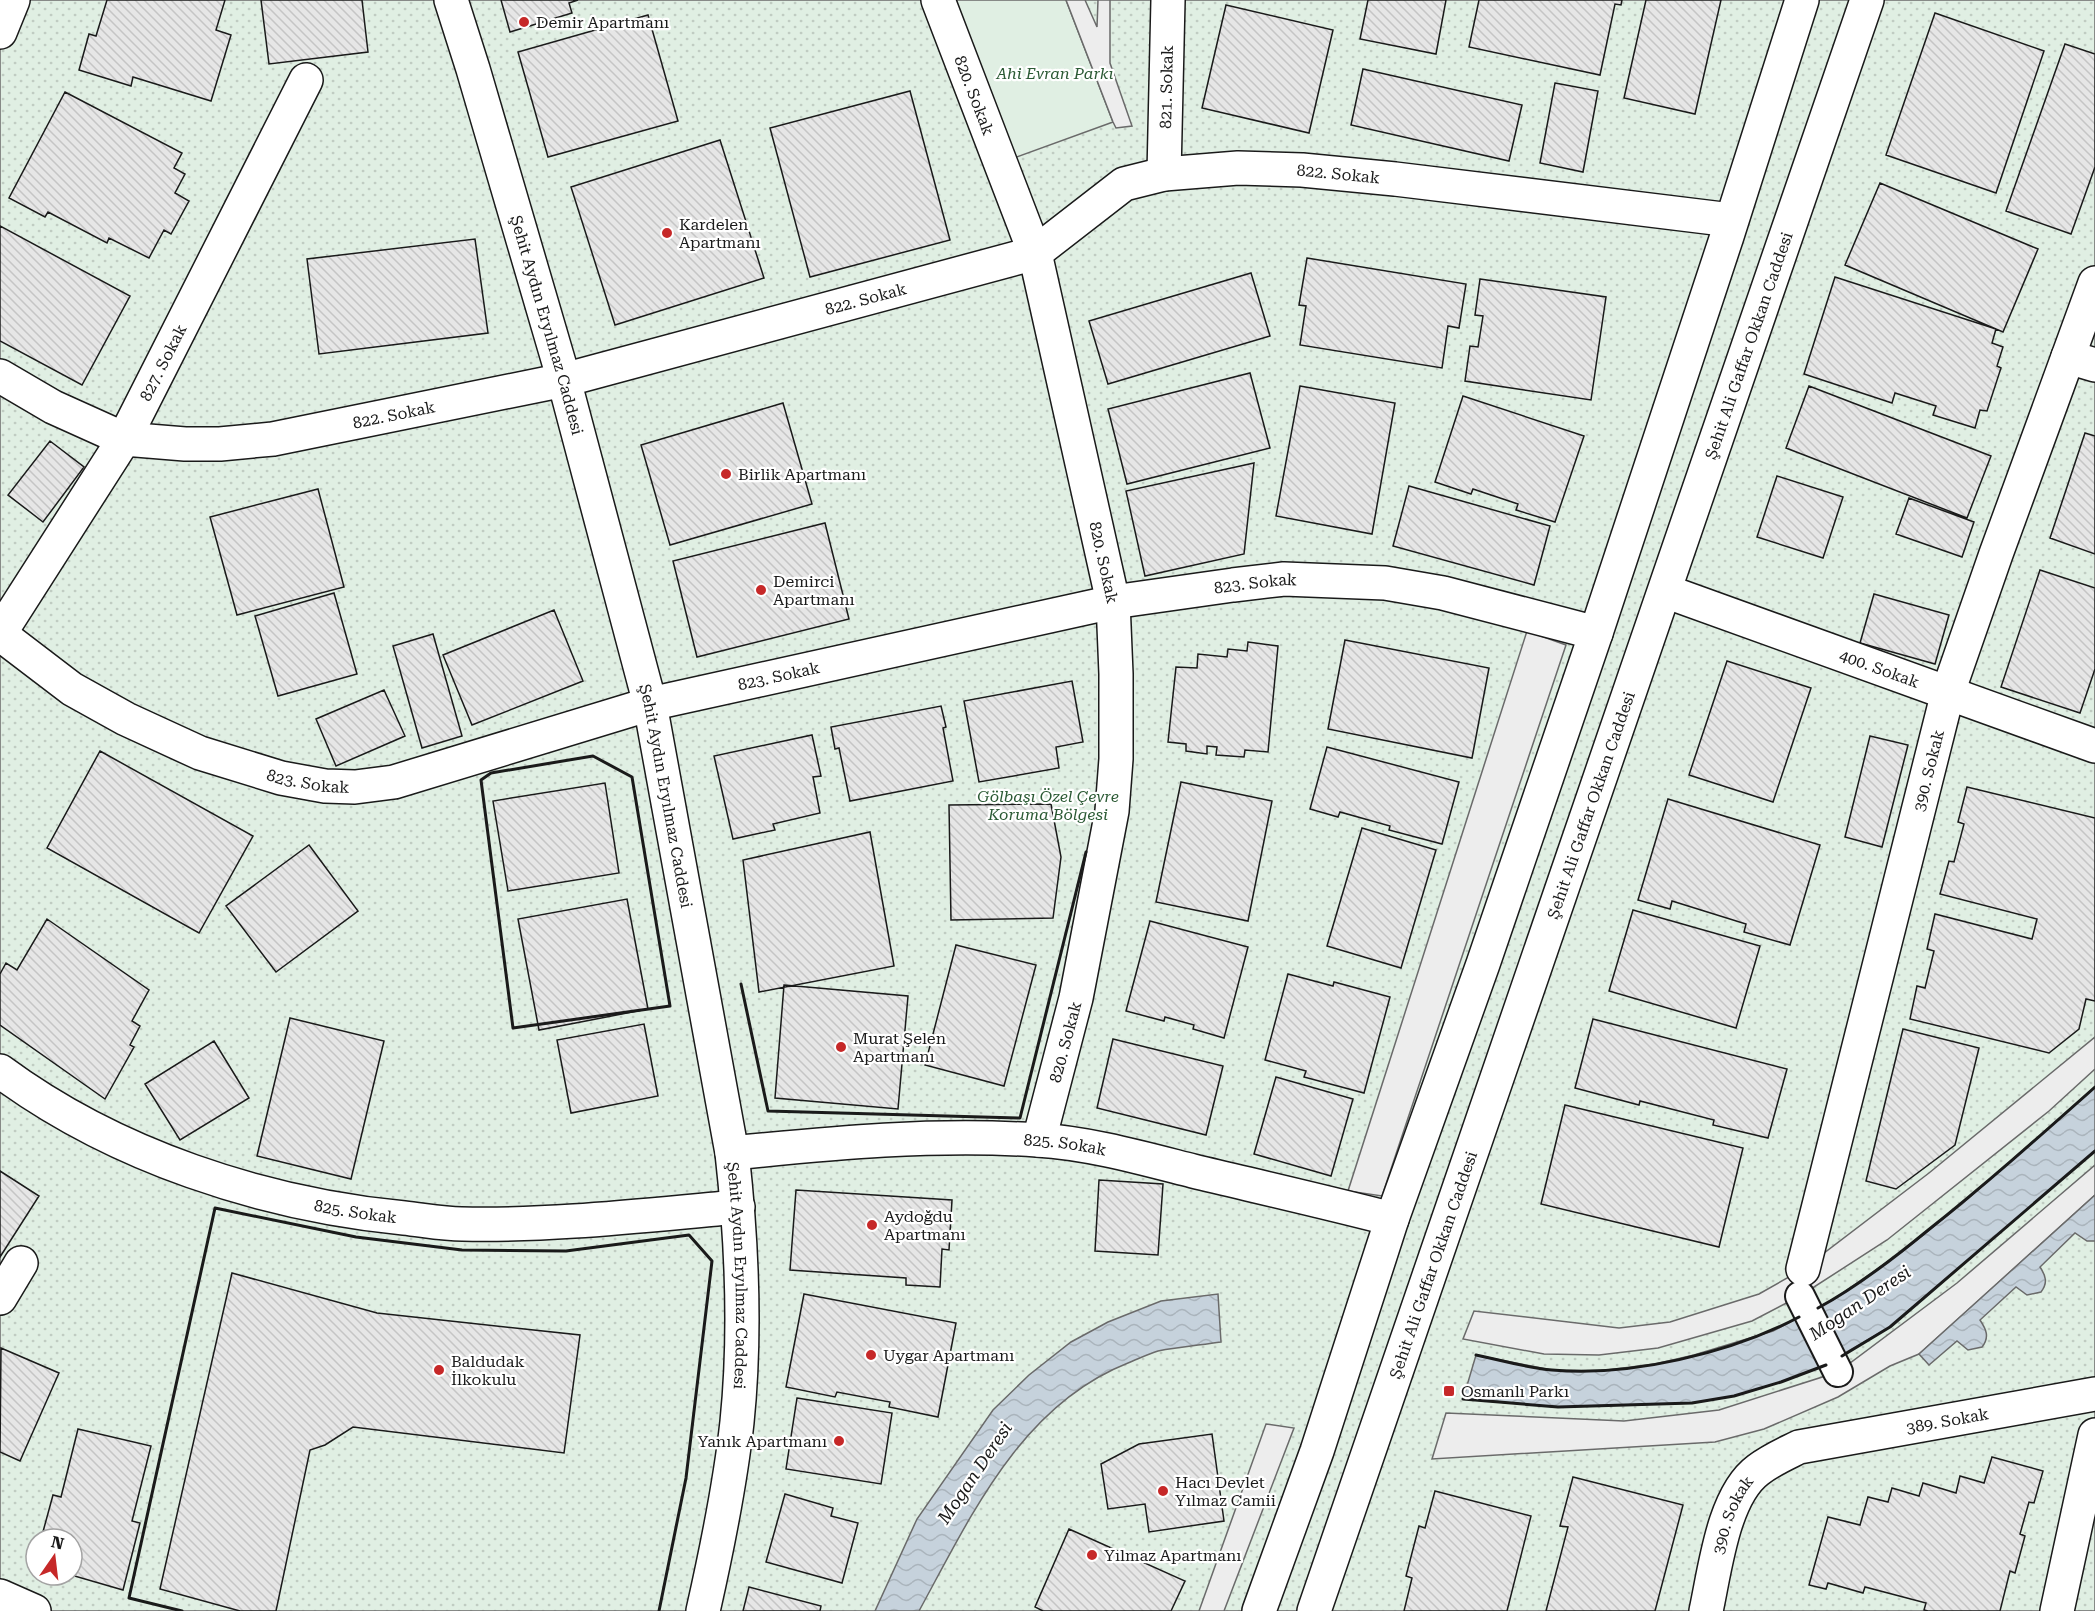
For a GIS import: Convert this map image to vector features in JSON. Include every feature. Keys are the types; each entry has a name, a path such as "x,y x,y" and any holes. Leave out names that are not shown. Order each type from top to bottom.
{"main road":[{"path":"0,32 14,0"},
{"name":"Şehit Aydın Eryılmaz Caddesi","path":"451,0 564,380 650,704 732,1154 738,1207 742,1316 737,1422 716,1554 703,1611"},
{"name":"820. Sokak","path":"938,0 1035,253 1113,602 1116,759 1112,811 1076,998 1039,1140"},
{"name":"821. Sokak","path":"1164,174 1168,0"},
{"path":"1259,1611 1317,1451 1392,1219 1483,964 1596,633 1802,0"},
{"name":"Şehit Ali Gaffar Okkan Caddesi","path":"1314,1611 1867,0"},
{"name":"827. Sokak","path":"0,634 124,439 306,80"},
{"name":"822. Sokak","path":"0,376 53,407 124,439 185,444 220,444 273,439 564,380 1035,253 1124,184 1164,174 1238,168 1302,170 1395,179 1731,220"},
{"name":"390. Sokak","path":"1802,1282 1948,692 2000,543 2082,361 2095,283"},
{"name":"823. Sokak","path":"0,634 72,689 136,724 200,753 281,778 325,786 355,787 394,782 650,704 1113,602 1284,579 1385,583 1443,593 1596,633"},
{"name":"400. Sokak","path":"1665,591 2095,746"},
{"name":"825. Sokak","path":"0,1071 20,1086 75,1119 163,1161 307,1204 368,1215 460,1224 578,1221 738,1207"},
{"name":"825. Sokak","path":"732,1154 907,1138 1039,1140 1112,1151 1392,1219"},
{"path":"0,1298 21,1263"},
{"name":"389. Sokak","path":"1799,1447 2095,1394"},
{"path":"2057,1611 2095,1435"},
{"name":"390. Sokak","path":"1706,1611 1725,1525 1736,1497 1756,1471 1799,1447"},
{"path":"0,1596 31,1610"}],"street":[{"path":"1802,1282 1838,1371"}],"green space":[{"name":"Gölbaşı Özel Çevre Koruma Bölgesi","path":"0,0 2095,0 2095,1611 0,1611"},
{"name":"Ahi Evran Parkı","path":"951,0 1066,0 1113,122 1011,159"}],"shaded area":[{"path":"1066,0 1085,0 1097,27 1098,0 1110,0 1110,63 1132,126 1116,128"},
{"path":"1527,631 1566,645 1382,1196 1348,1191"},
{"path":"2095,1037 2095,1069 2049,1111 1887,1240 1800,1296 1752,1321 1658,1348 1599,1355 1544,1354 1463,1339 1474,1311 1619,1328 1670,1322 1759,1294 1803,1269 1929,1173"},
{"path":"2095,1165 2095,1195 1989,1291 1919,1354 1890,1366 1838,1397 1764,1429 1715,1442 1432,1459 1446,1413 1624,1421 1719,1410 1838,1372 1957,1283"},
{"path":"1266,1424 1294,1428 1224,1611 1199,1611"}],"water":[{"name":"Mogan Deresi","path":"2095,1087 2095,1151 1890,1327 1821,1367 1734,1396 1692,1403 1558,1407 1463,1399 1476,1355 1551,1370 1599,1371 1655,1364 1694,1355 1773,1331 1834,1299 1903,1251 1962,1204"},
{"path":"2095,1195 2095,1241 2087,1241 2075,1233 2040,1267 2045,1279 2045,1286 2041,1292 2027,1295 2016,1287 1980,1320 1986,1333 1986,1340 1982,1347 1968,1350 1957,1341 1929,1365 1919,1354"},
{"name":"Mogan Deresi","path":"1218,1294 1221,1342 1150,1354 1090,1382 1058,1406 1029,1435 1003,1467 959,1538 919,1611 875,1611 917,1519 993,1410 1029,1375 1071,1342 1108,1322 1161,1301"}],"building":[{"path":"107,0 225,0 216,30 231,35 211,101 133,77 131,86 79,70 89,34 96,36"},
{"path":"261,0 362,0 368,52 269,64"},
{"name":"Demir Apartmanı","path":"501,0 578,0 569,3 572,13 510,32"},
{"path":"1368,0 1446,0 1436,54 1360,39"},
{"path":"1479,0 1622,0 1621,5 1615,4 1600,75 1469,47"},
{"path":"1646,0 1721,0 1695,114 1624,98"},
{"path":"1226,5 1333,30 1309,133 1202,108"},
{"path":"1935,13 2044,51 1996,193 1886,155"},
{"path":"648,15 678,121 548,157 518,52"},
{"path":"2065,44 2095,54 2095,167 2071,234 2006,211"},
{"path":"1363,69 1522,105 1509,161 1351,125"},
{"path":"1555,83 1598,91 1583,172 1540,163"},
{"path":"910,91 950,240 810,277 770,128"},
{"path":"65,92 182,153 174,168 185,174 175,193 189,201 171,234 164,230 149,258 109,238 107,243 48,212 45,217 9,198"},
{"name":"Kardelen Apartmanı","path":"720,140 764,278 615,325 571,187"},
{"path":"1880,183 2038,249 2003,332 1845,265"},
{"path":"0,226 130,296 82,385 0,341"},
{"path":"475,239 488,333 319,354 307,259"},
{"path":"1307,258 1466,284 1459,328 1448,326 1442,368 1300,345 1306,306 1299,305"},
{"path":"1251,273 1270,336 1108,384 1089,321"},
{"path":"1835,277 1996,329 1992,343 2003,347 1997,366 2001,368 1987,411 1980,410 1975,428 1933,415 1936,406 1895,393 1892,403 1804,374"},
{"path":"1480,279 1606,297 1591,400 1465,381 1470,346 1478,347 1483,316 1475,315"},
{"path":"1250,373 1270,448 1127,484 1108,409"},
{"path":"1300,386 1395,403 1372,534 1276,516"},
{"path":"1809,386 1991,456 1967,518 1786,448"},
{"path":"1463,396 1584,436 1555,522 1516,510 1518,504 1473,489 1471,494 1435,482"},
{"name":"Birlik Apartmanı","path":"783,403 812,504 670,545 641,445"},
{"path":"2085,433 2095,436 2095,554 2050,538"},
{"path":"50,441 84,467 43,522 8,495"},
{"path":"1254,463 1244,554 1145,576 1126,491"},
{"path":"1777,476 1843,497 1823,558 1757,537"},
{"path":"1409,486 1550,526 1534,585 1393,546"},
{"path":"318,489 344,587 237,615 210,517"},
{"path":"1909,498 1974,522 1962,557 1896,534"},
{"name":"Demirci Apartmanı","path":"825,523 849,619 697,657 673,561"},
{"path":"2040,570 2095,588 2095,669 2080,713 2001,687"},
{"path":"334,593 357,674 278,696 255,616"},
{"path":"1874,594 1949,615 1935,664 1860,643"},
{"path":"554,610 583,681 472,725 443,655"},
{"path":"433,634 462,736 422,748 393,646"},
{"path":"1345,640 1489,668 1472,758 1328,729"},
{"path":"1248,642 1278,646 1268,752 1245,750 1244,757 1216,755 1217,747 1207,746 1207,754 1186,751 1186,744 1168,742 1176,667 1197,668 1198,654 1227,657 1228,649 1247,651"},
{"path":"1727,661 1811,688 1773,802 1689,775"},
{"path":"1072,681 1083,742 1056,747 1059,768 979,782 964,701"},
{"path":"384,690 405,736 336,766 316,719"},
{"path":"941,706 953,781 850,801 839,748 835,749 831,727"},
{"path":"812,735 821,776 813,777 820,813 773,824 775,830 733,839 714,756"},
{"path":"1870,736 1908,745 1882,847 1845,837"},
{"path":"1327,747 1459,782 1442,844 1389,830 1390,826 1340,812 1338,817 1310,809"},
{"path":"100,751 253,836 199,933 47,848"},
{"path":"1181,782 1272,801 1248,921 1156,902"},
{"path":"605,783 619,873 508,891 493,801"},
{"path":"1967,787 2095,818 2095,1001 2086,999 2079,1029 2049,1053 1910,1019 1917,986 1925,988 1934,951 1927,949 1935,914 2032,939 2037,919 1940,894 1949,861 1954,862 1964,824 1958,822"},
{"path":"1668,799 1820,845 1790,945 1744,932 1746,924 1672,901 1670,909 1638,900"},
{"path":"1051,804 1061,857 1053,918 951,920 949,805"},
{"path":"1362,828 1436,850 1401,968 1327,946"},
{"path":"870,832 894,966 759,992 743,860"},
{"path":"309,845 358,911 276,972 226,906"},
{"path":"627,899 648,1009 539,1030 518,919"},
{"path":"1633,910 1760,946 1736,1028 1609,991"},
{"path":"47,919 149,990 132,1021 140,1026 130,1045 134,1047 105,1099 0,1025 0,974 6,963 17,970"},
{"path":"1150,921 1248,947 1224,1038 1193,1029 1194,1025 1165,1017 1164,1021 1126,1011"},
{"path":"956,945 1036,965 1004,1086 925,1065"},
{"path":"1288,974 1333,986 1334,982 1390,997 1364,1093 1304,1077 1306,1071 1265,1060"},
{"name":"Murat Şelen Apartmanı","path":"784,985 908,996 898,1109 775,1098"},
{"path":"290,1018 384,1041 351,1179 257,1156"},
{"path":"1593,1019 1787,1069 1768,1138 1713,1125 1714,1120 1640,1101 1639,1105 1575,1088"},
{"path":"644,1024 658,1096 571,1113 557,1040"},
{"path":"1903,1029 1979,1048 1955,1145 1896,1189 1866,1181"},
{"path":"1113,1039 1223,1066 1206,1135 1097,1108"},
{"path":"214,1041 249,1098 180,1140 145,1084"},
{"path":"1276,1077 1353,1099 1331,1176 1254,1154"},
{"path":"1565,1105 1743,1148 1719,1247 1541,1204"},
{"path":"0,1171 39,1196 0,1257"},
{"path":"1099,1180 1163,1184 1158,1255 1095,1251"},
{"name":"Aydoğdu Apartmanı","path":"796,1190 952,1200 949,1250 942,1249 940,1287 906,1285 906,1278 790,1270"},
{"path":"232,1273 377,1313 580,1335 564,1453 353,1427 325,1445 310,1450 276,1611 240,1611 160,1589"},
{"name":"Uygar Apartmanı","path":"804,1294 956,1323 938,1417 889,1407 890,1402 837,1392 835,1397 786,1387"},
{"path":"1,1348 59,1373 20,1461 0,1452"},
{"name":"Yanık Apartmanı","path":"797,1398 892,1413 881,1484 786,1469"},
{"path":"78,1429 151,1446 132,1521 140,1523 123,1590 84,1579 84,1527 44,1527 53,1495 61,1497"},
{"name":"Hacı Devlet Yılmaz Camii","path":"1212,1434 1224,1521 1149,1532 1145,1504 1108,1509 1101,1464 1139,1444"},
{"path":"1992,1457 2043,1471 2034,1503 2029,1502 2020,1534 2025,1536 2015,1573 2010,1571 2000,1611 1928,1611 1924,1610 1926,1603 1865,1587 1863,1593 1828,1583 1826,1589 1809,1585 1828,1517 1860,1525 1868,1497 1888,1502 1892,1488 1919,1496 1923,1483 1956,1493 1960,1476 1984,1483"},
{"path":"1573,1477 1683,1505 1655,1611 1546,1611 1568,1527 1560,1526"},
{"path":"1435,1491 1531,1516 1507,1611 1404,1611 1412,1578 1406,1576 1419,1526 1425,1528"},
{"path":"785,1494 833,1508 831,1516 858,1523 842,1583 766,1562"},
{"name":"Yılmaz Apartmanı","path":"1069,1529 1185,1581 1171,1611 1043,1611 1035,1607"},
{"path":"749,1587 821,1606 820,1611 743,1611"}],"wall":[{"path":"593,756 632,777 670,1006 513,1028 481,780 491,773 593,756"},
{"path":"741,984 768,1111 1020,1118 1086,852"},
{"path":"1818,1308 1861,1282 1888,1262 1991,1178 2095,1087"},
{"path":"1842,1356 1890,1327 2095,1151"},
{"path":"182,1611 129,1598 215,1208 356,1237 462,1250 566,1251 689,1235 712,1261 686,1478 659,1611"},
{"path":"1476,1355 1552,1370 1614,1370 1679,1360 1712,1351 1772,1330 1799,1317"},
{"path":"1463,1399 1558,1407 1692,1403 1734,1396 1826,1365"}],"place":[{"name":"Demir Apartmanı","path":"524,22"},
{"name":"Kardelen Apartmanı","path":"667,233"},
{"name":"Birlik Apartmanı","path":"726,474"},
{"name":"Demirci Apartmanı","path":"761,590"},
{"name":"Murat Şelen Apartmanı","path":"841,1047"},
{"name":"Aydoğdu Apartmanı","path":"872,1225"},
{"name":"Uygar Apartmanı","path":"871,1355"},
{"name":"Baldudak İlkokulu","path":"439,1370"},
{"name":"Osmanlı Parkı","path":"1449,1391"},
{"name":"Yanık Apartmanı","path":"839,1441"},
{"name":"Hacı Devlet Yılmaz Camii","path":"1163,1491"},
{"name":"Yılmaz Apartmanı","path":"1092,1555"}]}
